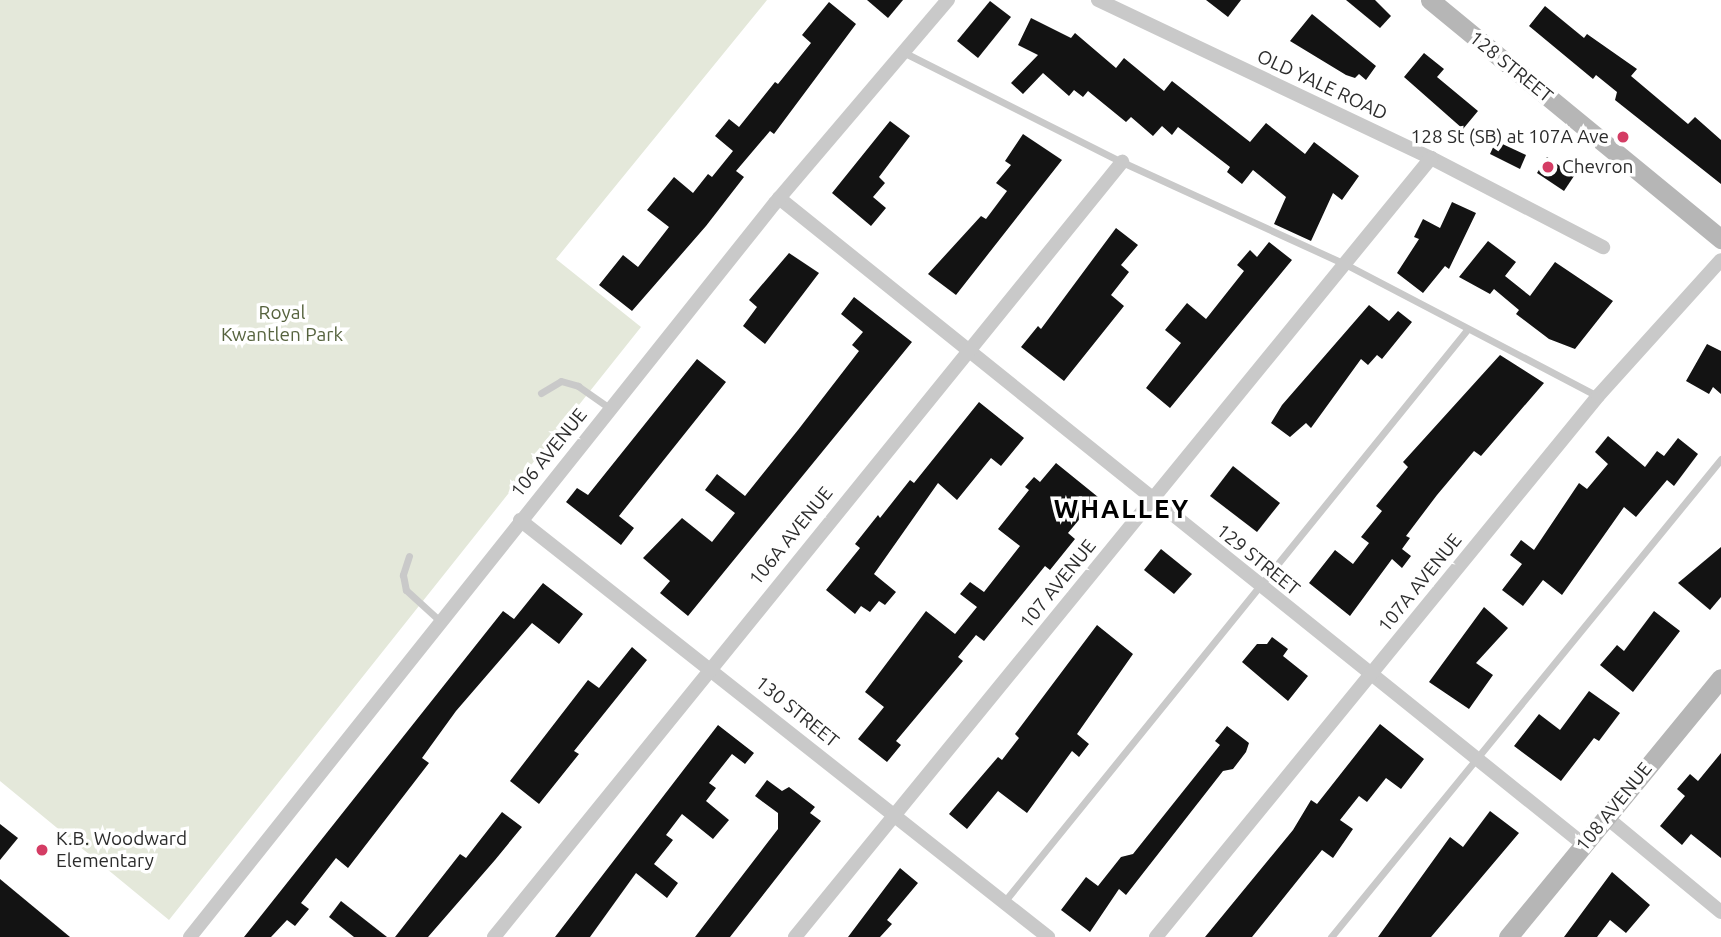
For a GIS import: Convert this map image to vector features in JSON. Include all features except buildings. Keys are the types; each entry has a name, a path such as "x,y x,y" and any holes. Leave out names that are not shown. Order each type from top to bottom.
{"main road":[{"name":"128 STREET","path":"1430,0 1721,239"},
{"name":"108 AVENUE","path":"1508,937 1721,678"}],"street":[{"name":"106 AVENUE","path":"190,937 779,198 948,0"},
{"name":"OLD YALE ROAD","path":"1098,0 1431,158 1603,247"},
{"name":"107 AVENUE","path":"795,937 1431,158"},
{"name":"106A AVENUE","path":"494,937 709,667 1122,162"},
{"name":"129 STREET","path":"779,198 1583,844"},
{"name":"107A AVENUE","path":"1156,937 1598,396 1721,260"},
{"name":"130 STREET","path":"520,520 1048,937"},
{"path":"1606,817 1721,912"}],"lane":[{"path":"903,52 1122,162 1345,264 1466,331 1598,396"},
{"path":"1004,902 1466,331"},
{"path":"541,393 561,381 578,386 610,408"},
{"path":"1331,937 1721,459"},
{"path":"409,556 402,575 406,590 440,621"}],"green space":[{"name":"Royal Kwantlen Park","path":"0,0 767,0 556,259 641,327 169,920 0,781"}],"place":[{"name":"128 St (SB) at 107A Ave","path":"1623,137"},
{"name":"Chevron","path":"1548,167"},
{"name":"K.B. Woodward Elementary","path":"42,850"}],"district":[{"name":"WHALLEY","path":"1122,509"}]}
